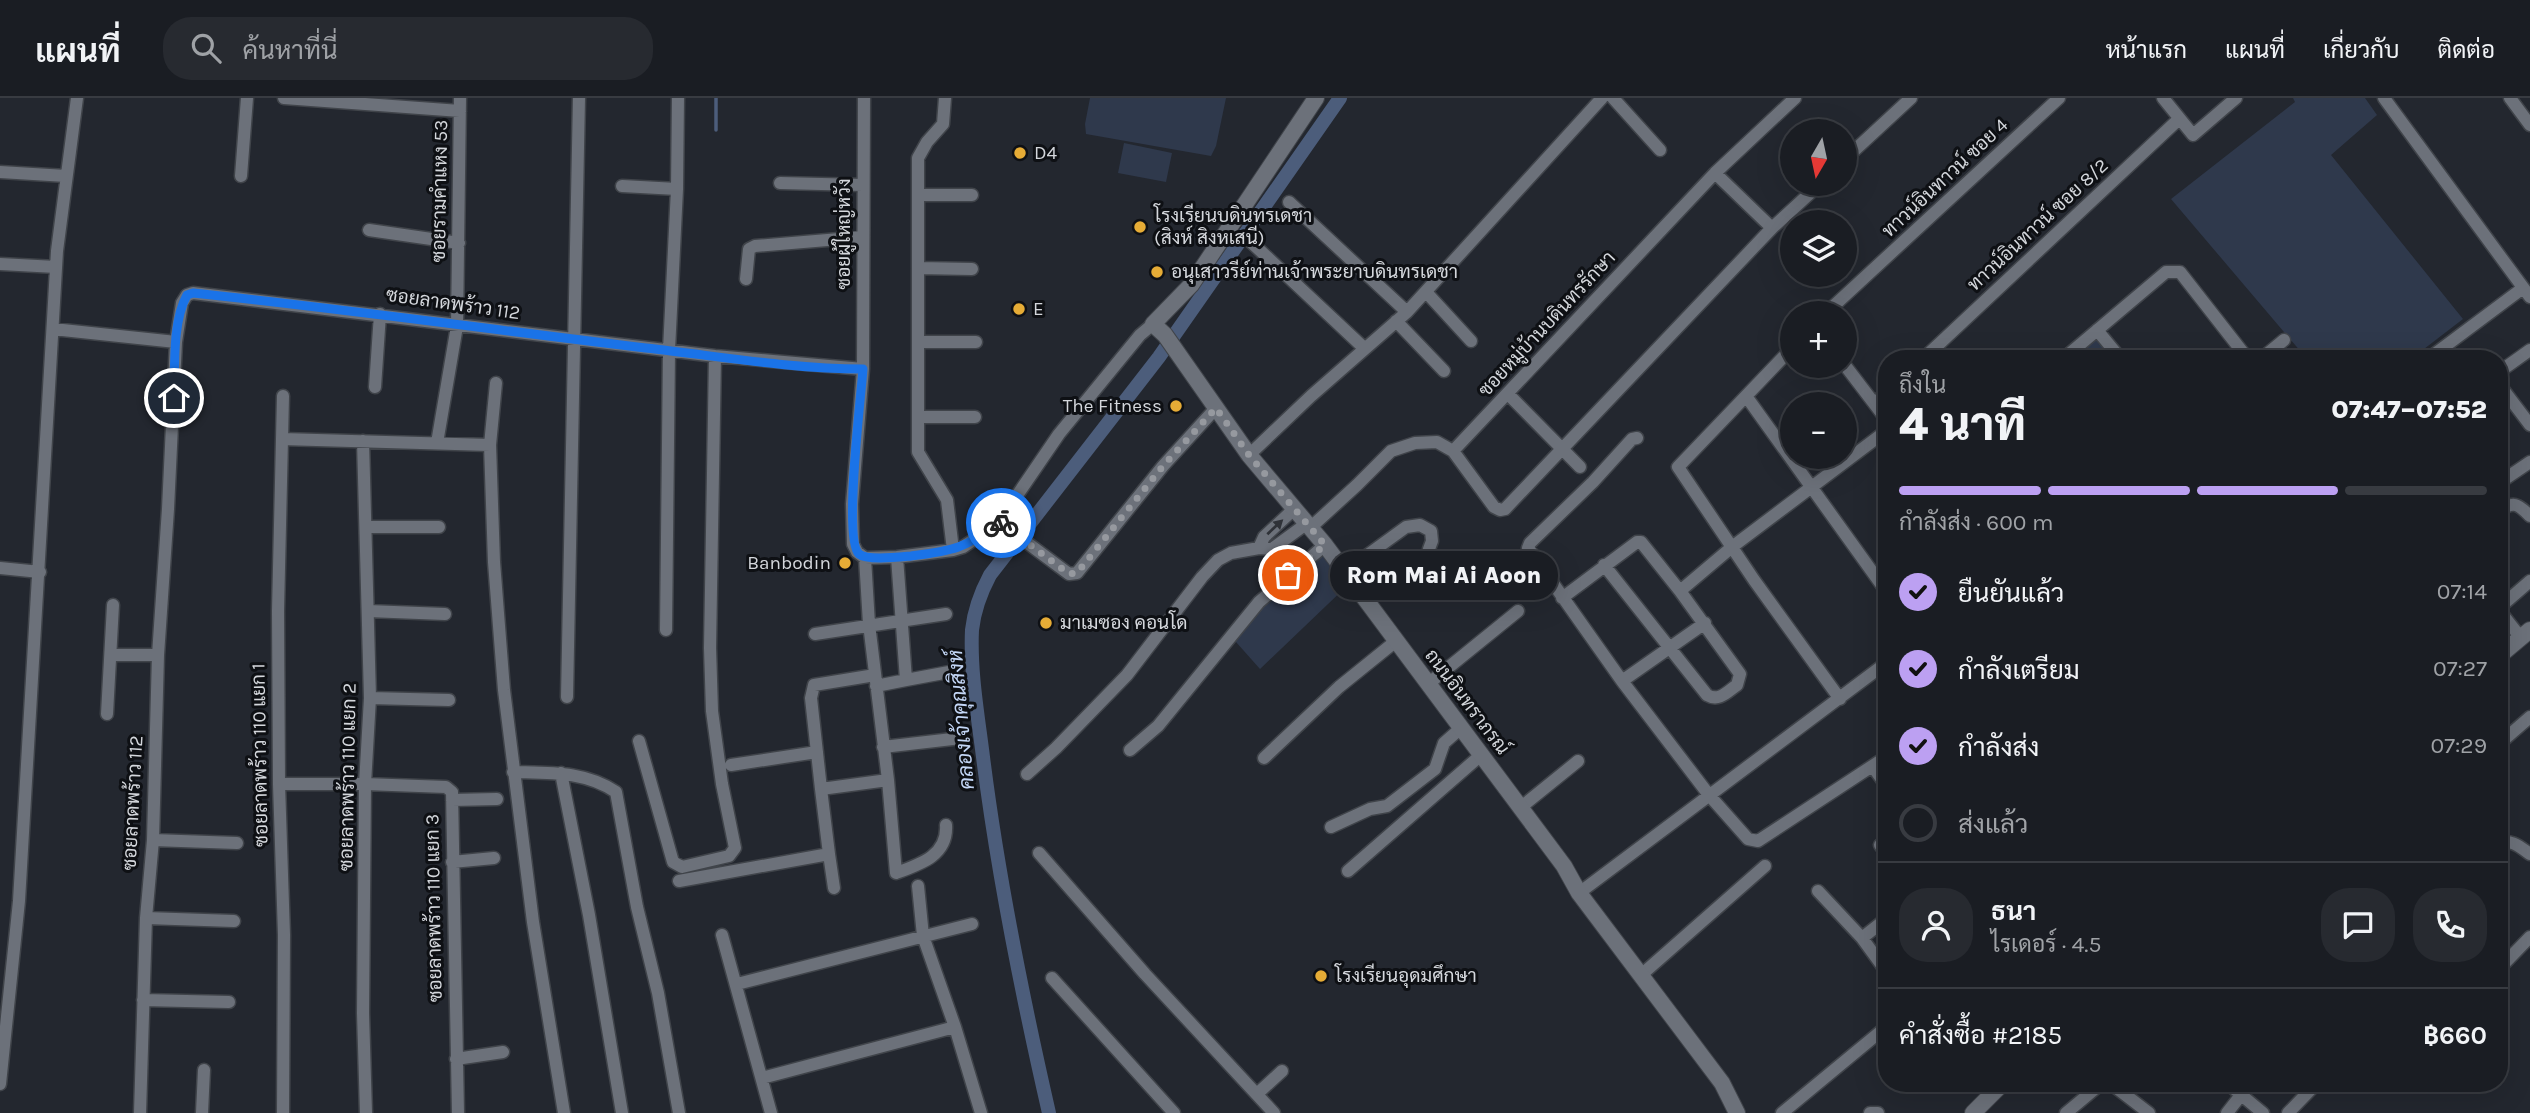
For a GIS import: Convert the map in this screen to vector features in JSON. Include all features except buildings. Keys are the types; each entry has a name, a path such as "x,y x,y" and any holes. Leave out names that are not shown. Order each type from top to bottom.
{"street":[{"path":"0,1084 19,901 56,267 76,98"},
{"path":"241,176 247,98"},
{"path":"284,98 460,105"},
{"path":"567,696 579,98"},
{"path":"666,630 669,350 677,189 678,98"},
{"name":"ซอยผู้ใหญ่หวัง","path":"863,369 864,98"},
{"path":"945,98 943,124 927,142 918,158 918,452 947,500 953,550"},
{"path":"863,369 852,504 853,544 857,552 865,558 897,557 963,547 998,521 1059,434 1140,335 1191,285 1316,98"},
{"path":"1249,455 1426,292 1602,98"},
{"path":"1614,98 1660,150"},
{"name":"ซอยหมู่บ้านบดินทรรักษา","path":"1453,451 1715,173 1795,98"},
{"path":"1857,148 1912,98"},
{"name":"ทาวน์อินทาวน์ ซอย 4","path":"1839,301 2059,98"},
{"path":"2163,98 2193,135 2236,98"},
{"path":"2384,98 2526,293 2441,350"},
{"path":"2510,98 2530,125"},
{"name":"ซอยรามคำแหง 53","path":"437,443 457,326 460,105"},
{"name":"ทาวน์อินทาวน์ ซอย 8/2","path":"1933,350 2179,120"},
{"path":"0,173 66,176"},
{"path":"1715,173 1772,228"},
{"path":"780,183 863,185"},
{"path":"622,186 677,189"},
{"path":"918,195 972,195"},
{"path":"1027,774 1127,675 1218,560 1231,553 1259,548 1272,549 1308,526 1357,485 1391,451 1415,443 1437,442 1453,451 1494,507 1505,509 1561,447 1806,196"},
{"path":"1289,202 1401,316 1444,371"},
{"path":"369,230 459,243"},
{"path":"746,279 749,249 755,246 863,237"},
{"path":"1251,242 1364,348"},
{"path":"0,264 56,267"},
{"path":"918,268 972,269"},
{"path":"2074,350 2166,272 2173,270 2180,272 2241,350"},
{"path":"1426,292 1471,341"},
{"name":"ซอยลาดพร้าว 112","path":"140,1113 146,918 153,840 158,655 176,342 182,303 187,295 193,293 380,314 457,326 715,356 863,369"},
{"path":"375,387 380,314"},
{"name":"ถนนอินทราภรณ์","path":"1153,324 1165,335 1249,455 1325,545 1564,866 1579,893 1722,1083 1737,1113"},
{"path":"53,329 176,342"},
{"path":"2097,330 2114,350"},
{"path":"2272,350 2284,340"},
{"path":"918,342 976,342"},
{"path":"2508,366 2530,350"},
{"path":"639,741 673,862 682,867 733,853 735,848 722,784 712,711 710,648 715,356"},
{"path":"1780,361 1678,467 1840,699"},
{"path":"1855,378 1878,408"},
{"path":"496,383 490,445 495,575 513,772 533,922 564,1113"},
{"path":"1508,394 1580,467"},
{"name":"ซอยลาดพร้าว 110 แยก 1","path":"283,396 278,611 279,784 284,935 283,1113"},
{"path":"2508,396 2530,425"},
{"path":"1746,397 1878,580"},
{"path":"1875,404 1878,401"},
{"path":"998,521 1069,574 1077,573 1163,466 1216,408"},
{"path":"918,417 975,417"},
{"path":"1680,591 1732,547 1878,437"},
{"path":"1637,438 1632,439 1593,482 1530,543 1530,554 1622,681 1709,794 1748,839 1758,841 1878,763"},
{"path":"282,439 490,445"},
{"name":"ซอยลาดพร้าว 110 แยก 2","path":"363,441 370,698 365,784 363,1013 366,1113"},
{"path":"2508,477 2530,462"},
{"path":"2508,505 2514,504 2523,508 2530,516"},
{"path":"1259,548 1264,537 1294,509"},
{"path":"1344,572 1406,527 1420,525 1431,531 1429,549"},
{"path":"366,527 439,527"},
{"path":"1562,598 1604,565 1634,542 1641,542 1705,623 1740,674 1737,685 1720,698 1707,695 1604,565"},
{"path":"1130,750 1158,726 1259,602 1325,545"},
{"path":"897,557 906,680"},
{"path":"865,558 869,624 896,873 926,860 942,848 947,839 946,825"},
{"path":"0,568 40,572"},
{"path":"2508,601 2530,580"},
{"path":"107,714 113,605"},
{"path":"368,611 445,614"},
{"path":"1428,684 1518,611"},
{"path":"815,634 946,614"},
{"path":"2508,618 2525,634 2508,648"},
{"path":"1622,681 1705,623"},
{"path":"1264,758 1339,687 1396,641"},
{"path":"111,655 158,655"},
{"path":"1579,893 1878,669"},
{"path":"834,888 811,698 814,685 906,680 949,672"},
{"path":"370,698 449,700"},
{"path":"2508,736 2530,717"},
{"path":"1331,827 1370,809 1387,806 1435,769 1444,743 1461,728"},
{"path":"883,747 961,738"},
{"path":"731,765 817,752"},
{"path":"1348,871 1481,755"},
{"path":"1520,808 1578,761"},
{"path":"1873,767 1878,774"},
{"path":"513,772 561,773 592,779 616,792 637,907 658,993 679,1113"},
{"path":"561,773 589,915 622,1113"},
{"path":"821,789 888,780"},
{"name":"ซอยลาดพร้าว 110 แยก 3","path":"279,784 446,787 452,792 458,1113"},
{"path":"452,800 497,799"},
{"path":"153,840 237,844"},
{"path":"2508,842 2528,850"},
{"path":"1039,853 1274,1113"},
{"path":"678,881 829,854"},
{"path":"452,862 494,858"},
{"path":"1640,976 1765,866"},
{"path":"918,886 923,936 981,1113"},
{"path":"1818,891 1863,939 1878,960"},
{"path":"146,918 234,921"},
{"path":"737,984 972,924"},
{"path":"1863,939 1878,926"},
{"path":"722,935 771,1113"},
{"path":"2508,960 2530,937"},
{"path":"1052,978 1174,1113"},
{"path":"143,1000 229,1002"},
{"path":"762,1078 955,1027"},
{"path":"1782,1113 1878,1034"},
{"path":"456,1059 503,1052"},
{"path":"202,1113 204,1070"},
{"path":"1257,1094 1282,1071"},
{"path":"1973,1113 1994,1092"},
{"path":"2066,1113 2091,1092"},
{"path":"2122,1092 2149,1113"},
{"path":"2238,1092 2263,1113"},
{"path":"2288,1113 2308,1092"},
{"path":"2227,1113 2241,1095"},
{"path":"1870,1113 1878,1113"}],"shaded area":[{"path":"1090,98 1226,98 1216,146 1211,156 1086,134"},
{"path":"2293,98 2365,98 2377,115 2331,155 2463,319 2423,350 2299,350 2171,199 2295,102"},
{"path":"1124,143 1172,153 1166,182 1118,173"},
{"path":"2096,335 2108,350 2078,350"},
{"path":"1324,545 1350,583 1260,669 1228,633"}],"waterway":[{"path":"716,98 716,130"},
{"name":"คลองเจ้าคุณสิงห์","path":"1049,1113 1012,936 989,802 972,662 972,630 976,609 990,575 1159,357 1340,98"}],"way so far":[{"path":"1001,523 1069,574 1077,573 1163,466 1216,408 1249,455 1325,545 1288,575"}],"place":[{"name":"D4","path":"1020,153"},
{"name":"โรงเรียนบดินทรเดชา (สิงห์ สิงหเสนี)","path":"1140,227"},
{"name":"อนุเสาวรีย์ท่านเจ้าพระยาบดินทรเดชา","path":"1157,272"},
{"name":"E","path":"1019,309"},
{"name":"The Fitness","path":"1176,406"},
{"name":"Banbodin","path":"845,563"},
{"name":"Rom Mai Ai Aoon","path":"1288,575"},
{"name":"มาเมซอง คอนโด","path":"1046,623"},
{"name":"โรงเรียนอุดมศึกษา","path":"1321,976"}],"route":[{"path":"174,398 176,342 182,303 187,295 193,293 715,356 863,369 852,504 853,544 857,552 865,558 953,550 963,547 998,521 1001,523"}]}
